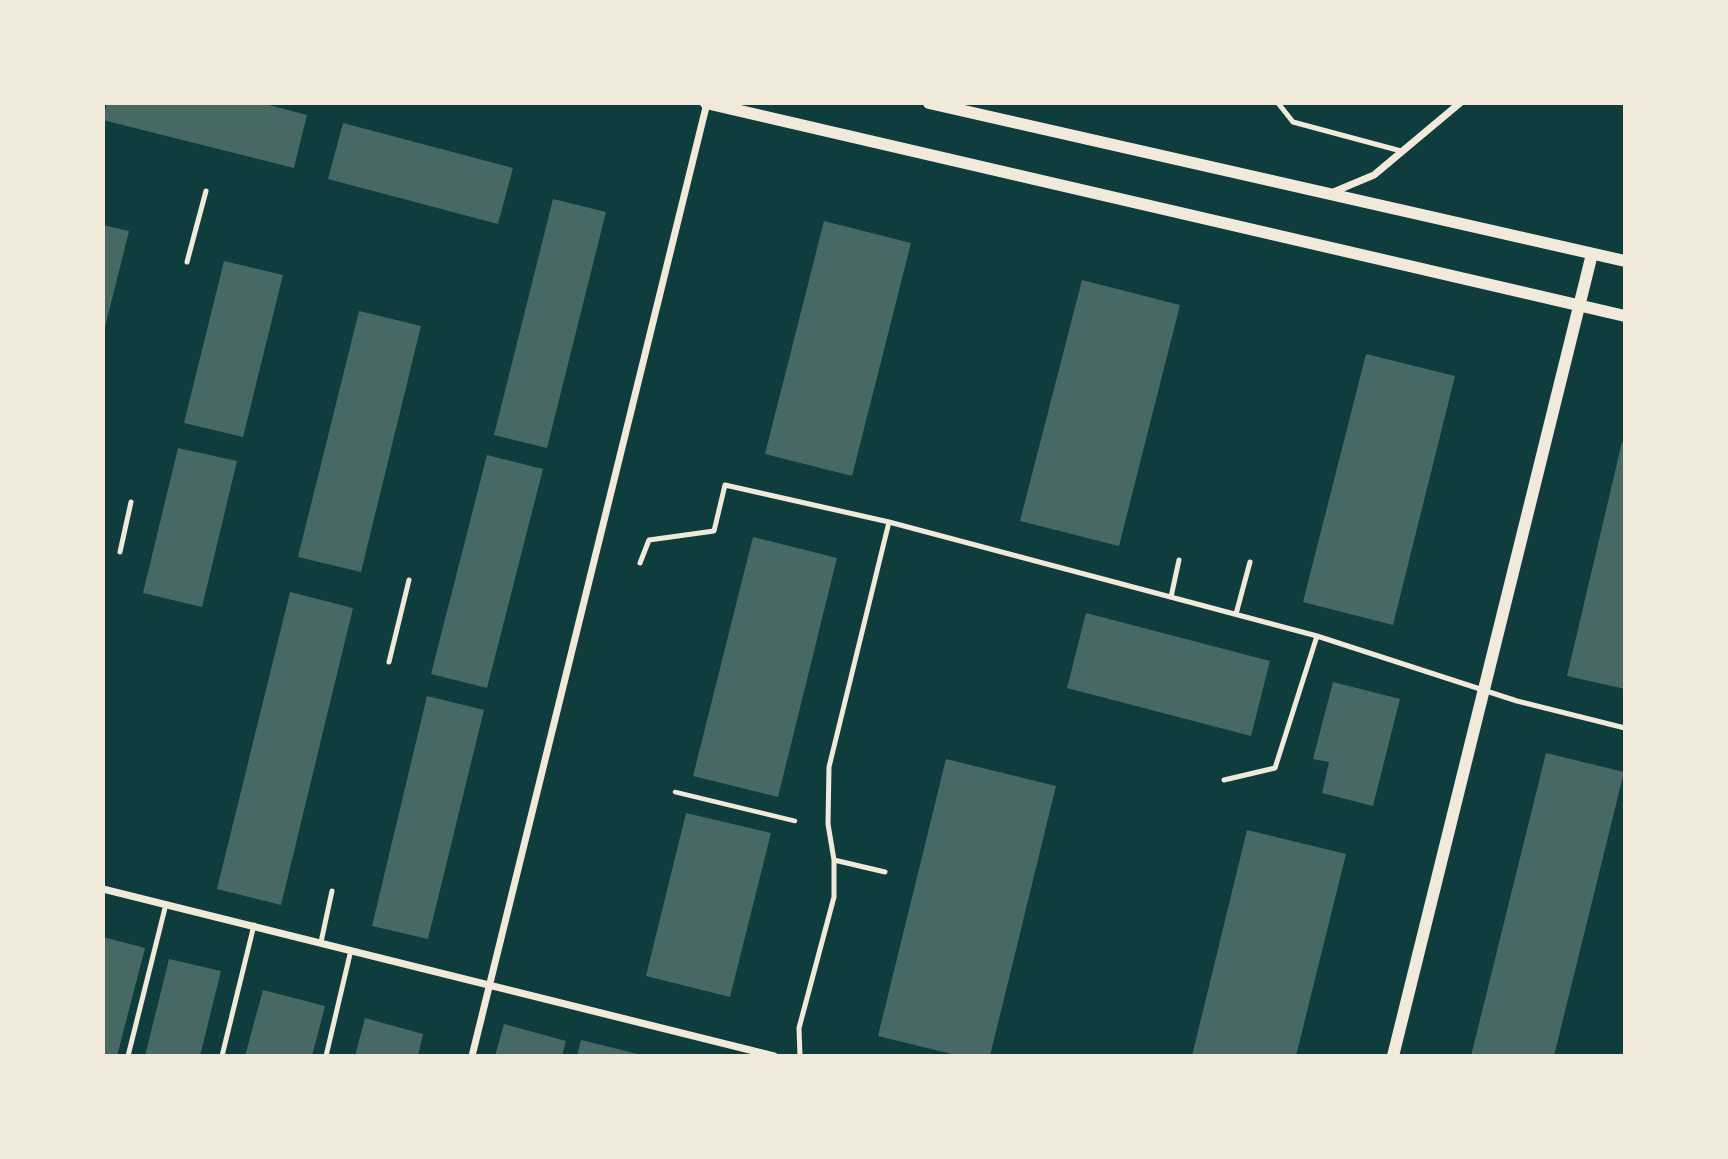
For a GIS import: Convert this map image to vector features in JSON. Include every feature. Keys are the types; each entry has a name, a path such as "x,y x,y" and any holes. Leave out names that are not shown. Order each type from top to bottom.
{"street":[{"path":"472,1056 707,103 1625,316"},
{"path":"929,103 1625,261"},
{"path":"1328,194 1374,174 1460,103"},
{"path":"1393,1056 1592,254"},
{"path":"103,889 490,983 774,1056"}],"lane":[{"path":"1278,103 1293,122 1401,151"},
{"path":"187,262 206,191"},
{"path":"640,564 649,540 715,531 725,485 889,522 1236,614 1317,636 1483,690 1625,728"},
{"path":"120,552 131,502"},
{"path":"800,1056 799,1028 834,897 835,860 828,824 829,767 889,522"},
{"path":"1171,597 1179,560"},
{"path":"1236,614 1250,562"},
{"path":"388,662 409,580"},
{"path":"1224,780 1275,768 1317,636"},
{"path":"835,860 886,872"},
{"path":"321,942 332,891"},
{"path":"128,1056 166,904"},
{"path":"222,1056 254,925"},
{"path":"326,1056 351,949"}],"path":[{"path":"675,792 795,821"}],"building":[{"path":"107,103 261,103 307,115 294,168 103,120"},
{"path":"343,123 513,168 498,224 328,179"},
{"path":"553,199 606,212 547,448 494,435"},
{"path":"824,221 911,243 852,476 765,454"},
{"path":"103,225 129,231 104,331 103,331"},
{"path":"224,261 283,275 243,437 184,423"},
{"path":"1082,280 1180,305 1119,546 1020,521"},
{"path":"359,311 421,326 361,572 298,557"},
{"path":"1366,354 1455,376 1393,625 1303,602"},
{"path":"1622,442 1625,443 1625,689 1567,676"},
{"path":"178,448 237,461 202,607 143,593"},
{"path":"487,455 543,469 487,688 431,674"},
{"path":"753,537 837,558 778,797 693,776"},
{"path":"290,592 353,608 281,905 217,889"},
{"path":"1086,613 1270,661 1251,736 1067,688"},
{"path":"1333,682 1400,699 1373,806 1322,793 1329,762 1313,759"},
{"path":"427,696 484,710 428,939 372,926"},
{"path":"1546,753 1624,772 1554,1056 1471,1056"},
{"path":"946,759 1056,786 990,1056 960,1056 878,1036"},
{"path":"686,813 771,833 730,997 646,976"},
{"path":"1247,830 1346,854 1296,1056 1192,1056"},
{"path":"103,937 145,948 117,1056 103,1056"},
{"path":"169,959 221,971 200,1056 145,1056"},
{"path":"263,990 325,1006 312,1056 245,1056"},
{"path":"365,1018 423,1034 418,1056 355,1056"},
{"path":"504,1024 566,1041 562,1056 495,1056"},
{"path":"581,1040 642,1055 642,1056 577,1056"}]}
